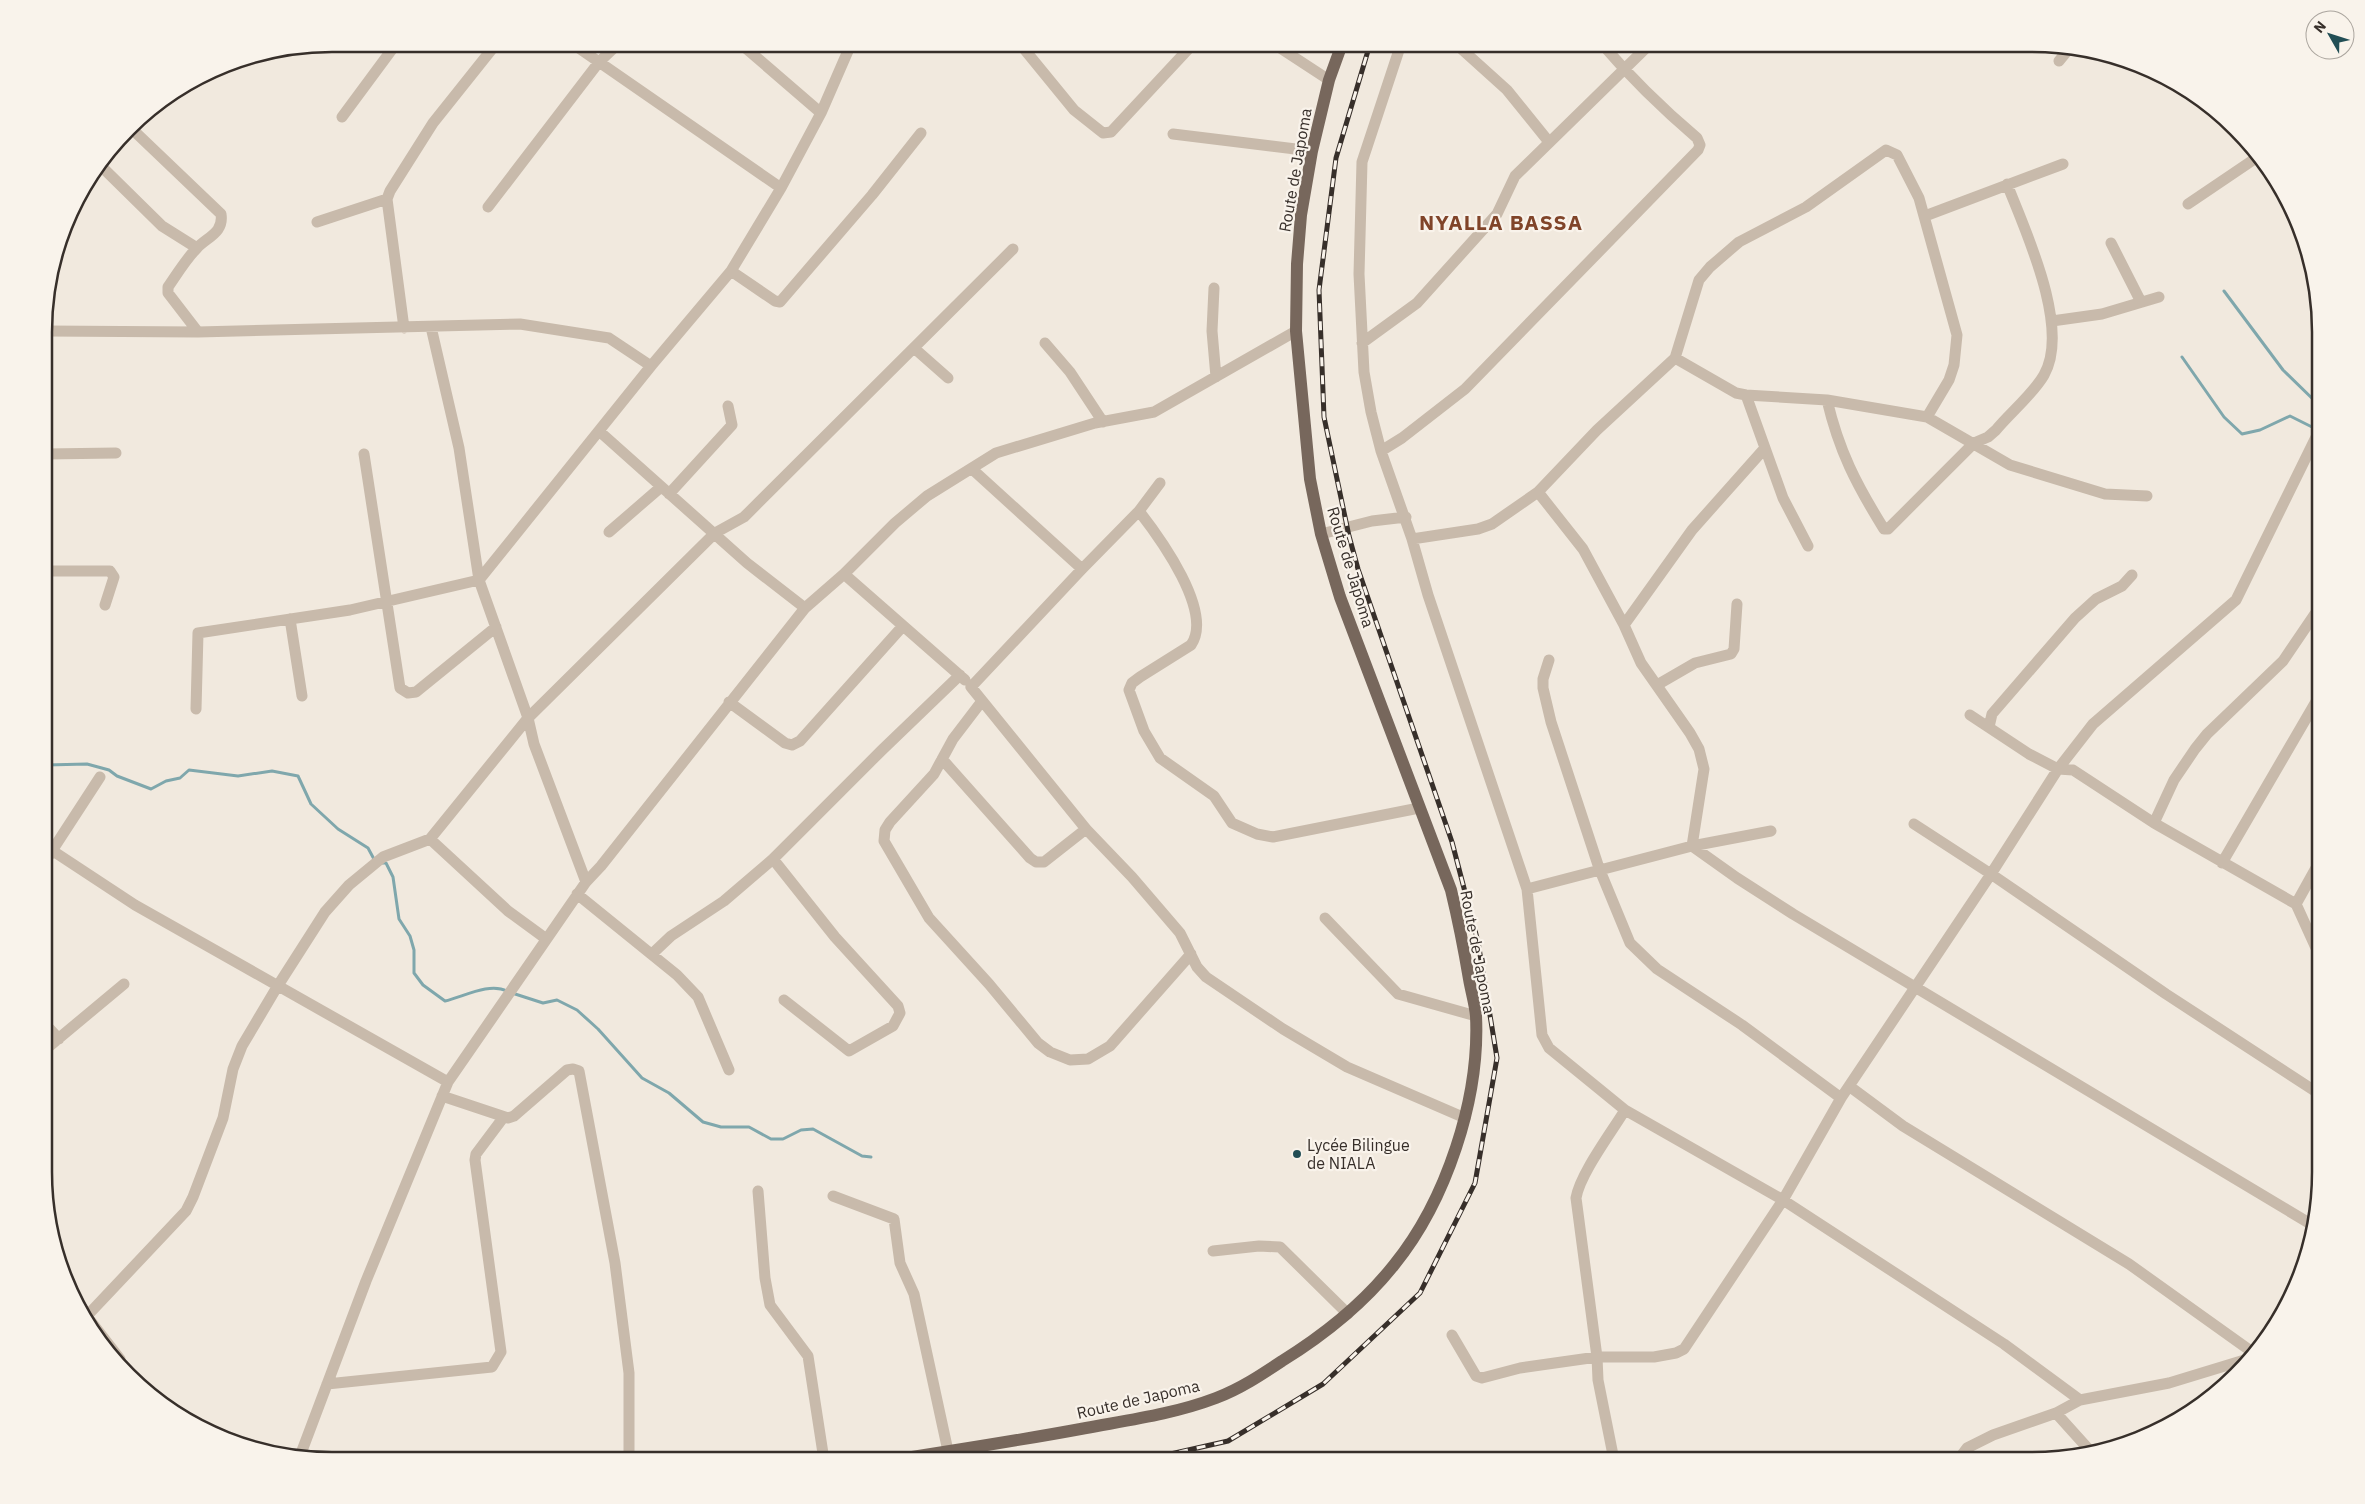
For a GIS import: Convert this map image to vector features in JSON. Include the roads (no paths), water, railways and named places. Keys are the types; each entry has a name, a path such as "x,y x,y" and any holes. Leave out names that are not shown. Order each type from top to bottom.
{"main road":[{"name":"Route de Japoma","path":"948,1452 1132,1420 1183,1409 1217,1398 1246,1384 1310,1344 1348,1314 1394,1265 1426,1217 1448,1172 1465,1118 1472,1078 1476,1016 1451,890 1340,597 1322,534 1310,479 1296,331 1297,264 1302,215 1312,152 1329,80 1339,52"}],"street":[{"path":"342,117 390,52"},
{"path":"404,328 387,199 390,191 433,123 490,52"},
{"path":"585,52 781,188"},
{"path":"488,207 599,62 610,52"},
{"path":"750,52 821,113"},
{"path":"196,709 198,633 388,602 479,580 651,366 731,271 781,188 821,113 848,52"},
{"path":"1027,52 1074,110 1103,132 1111,132 1186,52"},
{"path":"1286,52 1329,80"},
{"path":"1398,52 1383,94 1361,170 1359,274 1362,343 1368,396 1381,451 1406,517 1431,604 1527,889 1542,1035 1549,1048 1560,1058 1625,1110 1783,1200 2004,1344 2080,1400"},
{"path":"1465,52 1507,90 1549,142"},
{"path":"1381,451 1402,438 1465,389 1698,150 1700,145 1697,138 1623,69 1609,52"},
{"path":"1362,343 1417,303 1497,214 1515,176 1641,52"},
{"path":"2059,61 2064,54"},
{"path":"136,133 222,214 221,222 214,236 196,248 167,290 198,332"},
{"path":"731,271 775,301 780,302 872,195 921,133"},
{"path":"1173,134 1312,152"},
{"path":"1412,539 1478,529 1492,524 1538,492 1597,430 1675,358 1699,280 1715,262 1739,242 1806,207 1886,150 1897,154 1919,198 1957,335 1954,365 1949,380 1927,417"},
{"path":"2188,204 2253,160"},
{"path":"1925,216 2063,164"},
{"path":"105,170 162,226 196,248"},
{"path":"1827,400 1838,441 1854,481 1884,529 1888,529 1974,442 1988,437 1996,430 2043,376 2049,363 2052,321 2034,255 2008,184"},
{"path":"317,222 387,199"},
{"path":"2111,243 2141,302"},
{"path":"91,1313 186,1211 224,1118 233,1068 242,1046 325,912 350,884 383,857 430,839 528,718 715,533 744,517 1013,249"},
{"path":"1214,288 1212,331 1216,377"},
{"path":"2052,321 2102,314 2159,297"},
{"path":"52,331 198,332 520,324 608,338 651,366"},
{"path":"431,327 459,448 479,580 528,718 534,744 586,882"},
{"path":"302,1450 366,1281 448,1082 545,938 586,882 601,866 805,608 844,574 894,523 927,496 972,470 996,453 1103,422 1154,412 1296,331"},
{"path":"1045,343 1070,372 1103,422"},
{"path":"914,348 948,378"},
{"path":"1675,358 1736,393 1827,400 1927,417 1974,442 1996,458 2019,468 2105,494 2147,496"},
{"path":"1746,395 1787,508 1808,546"},
{"path":"609,532 665,490 732,425 728,406"},
{"path":"599,431 747,563 805,608"},
{"path":"1452,1334 1476,1376 1482,1378 1520,1368 1598,1357 1654,1357 1676,1354 1684,1349 1783,1200 1841,1098 1991,874 2058,769 2102,714 2236,600 2312,443"},
{"path":"1624,626 1692,530 1765,448"},
{"path":"52,454 116,453"},
{"path":"364,454 400,688 408,693 416,692 496,627"},
{"path":"972,470 1082,569"},
{"path":"971,687 1139,511 1160,483"},
{"path":"1538,492 1583,549 1624,626 1641,663 1690,733 1698,749 1704,768 1692,846"},
{"path":"1139,511 1163,543 1181,576 1198,624 1197,638 1192,645 1140,677 1132,683 1128,690 1144,732 1160,758 1214,796 1232,823 1258,834 1273,837 1419,808"},
{"path":"1322,534 1372,521 1406,517"},
{"path":"52,572 110,571 114,577 105,605"},
{"path":"844,574 971,687 1086,829 1180,933 1197,967 1206,977 1283,1029 1347,1066 1465,1118"},
{"path":"1989,727 1992,714 2068,625 2096,599 2122,586 2132,575"},
{"path":"1657,685 1695,663 1731,654 1734,650 1737,604"},
{"path":"2154,823 2174,780 2195,749 2207,734 2282,661 2312,618"},
{"path":"290,619 302,696"},
{"path":"729,702 785,743 792,745 800,741 902,627"},
{"path":"1549,660 1543,679 1546,702 1599,868 1630,943 1647,961 1742,1025 1841,1098"},
{"path":"652,954 671,936 724,901 773,859 882,750 960,676"},
{"path":"982,702 953,740 929,780 890,822 886,830 884,840 929,918 989,984 1038,1043 1050,1052 1070,1060 1084,1060 1110,1046 1191,954"},
{"path":"2222,863 2312,708"},
{"path":"1970,715 2029,754 2058,769 2073,770 2154,823 2296,904 2312,939"},
{"path":"942,759 1030,858 1036,862 1044,862 1086,829"},
{"path":"52,853 100,777"},
{"path":"1914,824 1991,874 2166,994 2312,1089"},
{"path":"1527,889 1599,868 1692,846 1771,831"},
{"path":"430,839 508,911 545,938"},
{"path":"1692,846 1778,904 1916,985 2308,1222"},
{"path":"52,857 277,987 448,1082"},
{"path":"773,859 835,937 898,1006 900,1013 893,1026 849,1051 784,1000"},
{"path":"2296,904 2312,875"},
{"path":"577,894 677,975 698,997 729,1070"},
{"path":"1325,918 1398,994 1476,1016"},
{"path":"52,1045 124,984"},
{"path":"52,1032 59,1040"},
{"path":"442,1096 503,1118 514,1116 567,1070 579,1071 617,1272 629,1373 629,1452"},
{"path":"1850,1086 1896,1122 2129,1264 2248,1350"},
{"path":"1612,1452 1598,1380 1598,1357 1576,1198 1577,1190 1585,1175 1625,1110"},
{"path":"328,1384 492,1367 498,1360 501,1352 475,1160 476,1154 503,1118"},
{"path":"758,1191 765,1278 770,1305 808,1356 823,1452"},
{"path":"833,1196 891,1217 895,1222 900,1263 914,1294 948,1452"},
{"path":"1213,1251 1259,1246 1280,1247 1348,1314"},
{"path":"1964,1452 1967,1448 1993,1435 2056,1413 2080,1400 2168,1383 2238,1362"},
{"path":"2056,1413 2086,1446"}],"waterway":[{"path":"2224,291 2283,370 2312,398"},
{"path":"2182,357 2224,417 2242,434 2260,430 2290,416 2312,427"},
{"path":"52,765 87,764 109,770 117,776 151,789 166,781 180,778 189,770 238,776 272,771 298,776 311,804 338,829 368,848 375,861"},
{"path":"381,863 386,863 393,877 399,919 410,936 414,950 414,973 423,985 445,1001 484,989 492,988 507,991"},
{"path":"512,993 543,1003 557,1000 577,1010 598,1029 642,1078 669,1093 703,1122 721,1127 749,1127 771,1139 783,1139 801,1130 813,1129 862,1156 871,1157"}],"railway":[{"path":"1179,1452 1228,1441 1323,1384 1420,1293 1475,1183 1497,1058 1478,942 1452,842 1358,569 1349,536 1324,417 1319,290 1336,158 1368,52"}],"place":[{"name":"Lycée Bilingue de NIALA","path":"1297,1154"}],"district":[{"name":"NYALLA BASSA","path":"1501,222"}]}
